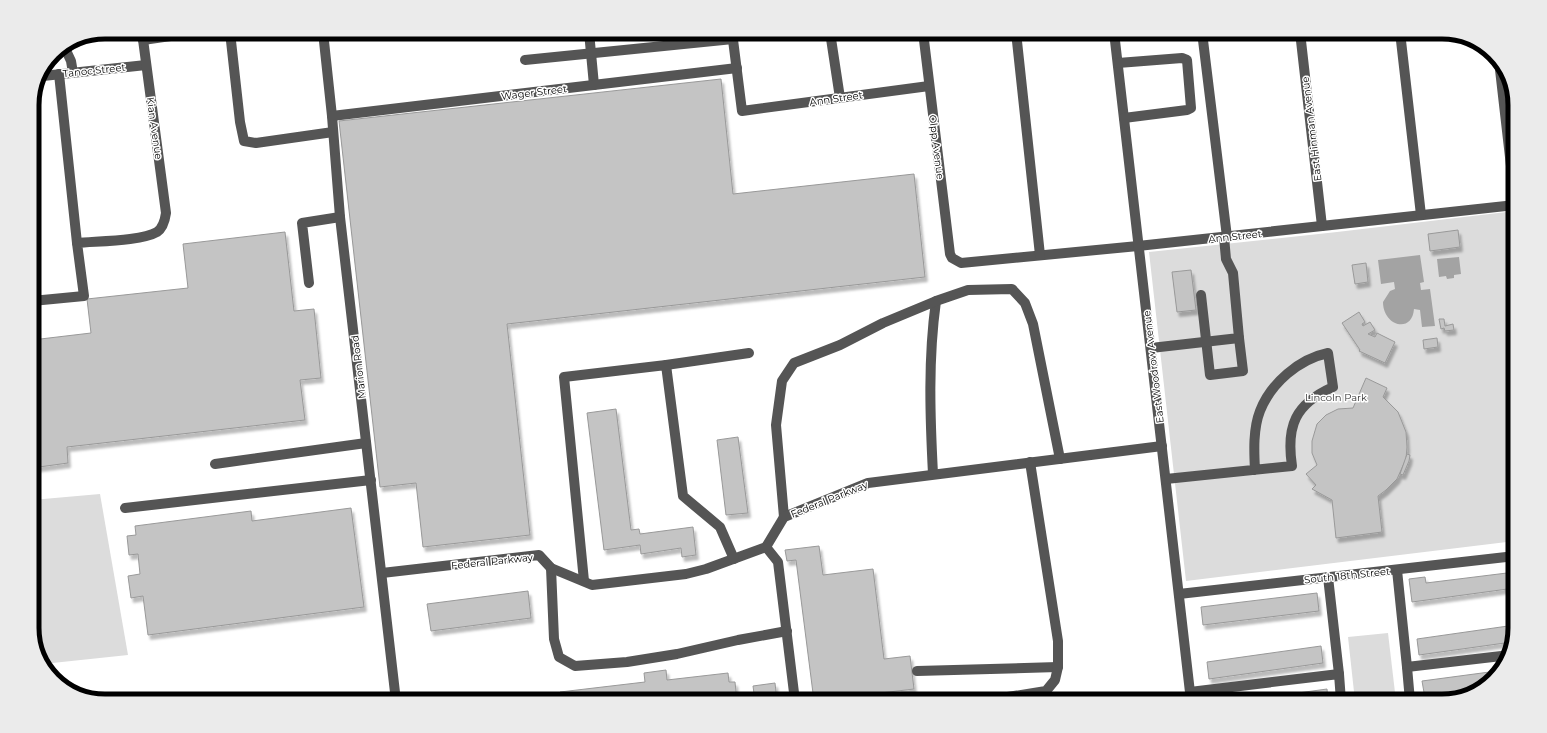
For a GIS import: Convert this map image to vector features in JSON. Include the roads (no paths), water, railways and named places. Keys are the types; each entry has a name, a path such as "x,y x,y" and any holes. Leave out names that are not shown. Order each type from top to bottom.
{"street":[{"name":"Kian Avenue","path":"77,243 142,237 158,232 164,224 166,213 142,39"},
{"path":"231,39 240,122 244,141 256,143 333,132"},
{"name":"Marion Road","path":"324,39 332,116 340,217 395,694"},
{"path":"590,39 594,85"},
{"path":"525,60 591,54 702,39"},
{"path":"733,39 737,68"},
{"path":"831,39 840,98"},
{"name":"Olpp Avenue","path":"924,39 950,254 955,261"},
{"path":"1017,39 1040,255"},
{"name":"East Woodrow Avenue","path":"1115,39 1191,694"},
{"path":"1201,295 1210,375 1243,371 1233,274 1226,260 1225,237 1203,39"},
{"name":"East Hinman Avenue","path":"1301,39 1322,226"},
{"path":"1401,39 1421,216"},
{"path":"66,51 71,62 73,73"},
{"path":"1118,63 1182,58 1187,60 1191,108 1187,110 1124,118"},
{"name":"Tanoc Street","path":"46,76 146,64"},
{"name":"Wager Street","path":"332,116 737,68"},
{"name":"Ann Street","path":"737,68 742,110 929,86"},
{"path":"39,300 84,296 59,74"},
{"path":"1501,75 1508,140"},
{"name":"Ann Street","path":"955,261 961,263 1138,246 1508,206"},
{"path":"309,283 302,223 340,217"},
{"path":"784,517 776,424 782,381 794,363 840,345 883,323 968,290 1012,290 1025,303 1033,324 1060,459"},
{"path":"933,474 930,426 930,368 932,328 936,302"},
{"path":"1150,348 1239,338"},
{"path":"584,581 564,377 666,365 749,353"},
{"path":"1166,479 1255,470 1292,466 1290,438 1296,416 1309,400 1322,391 1333,386 1328,353 1319,355 1297,366 1287,374 1267,398 1260,411 1257,426 1254,444 1255,470"},
{"path":"666,365 683,496 720,527 734,559"},
{"path":"215,464 366,443"},
{"name":"Federal Parkway","path":"382,573 539,555 551,568 592,585 686,574 766,547 784,517 868,483 1162,446"},
{"path":"1027,694 1046,691 1055,680 1058,667 1058,641 1030,462"},
{"path":"125,508 371,480"},
{"path":"766,547 778,562 794,694"},
{"name":"South 18th Street","path":"1180,594 1508,557"},
{"path":"551,568 554,639 559,657 575,666 627,662 677,654 738,640 787,631"},
{"path":"1397,570 1409,694"},
{"path":"1328,577 1340,694"},
{"path":"1407,667 1502,656"},
{"path":"917,671 1058,667"},
{"path":"1204,694 1339,674"}],"park label":[{"name":"Lincoln Park","path":"1336,397"}]}
